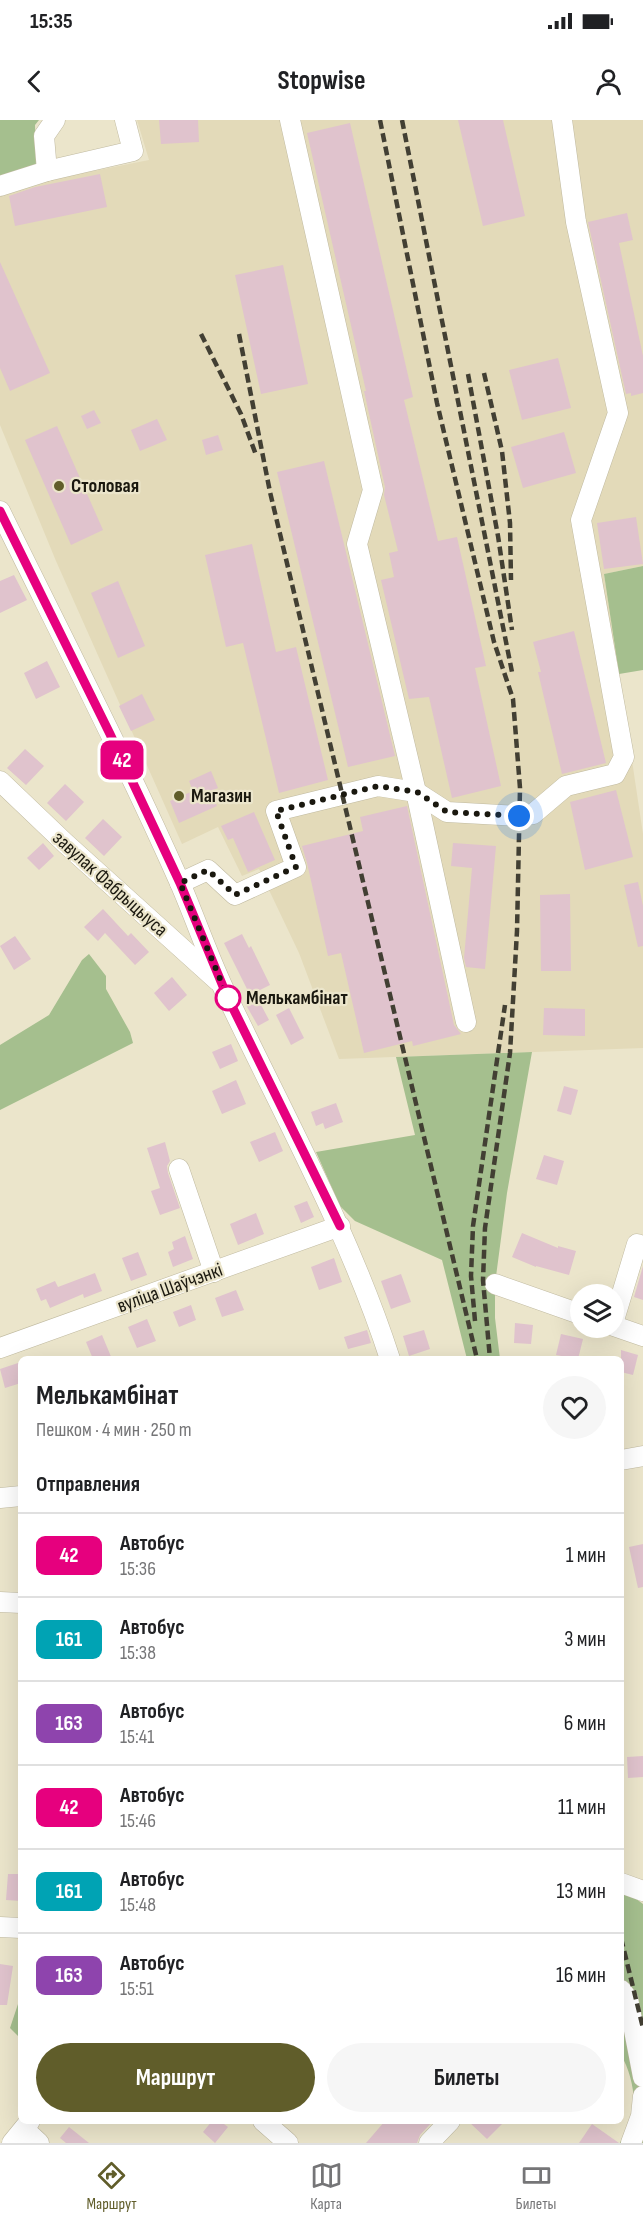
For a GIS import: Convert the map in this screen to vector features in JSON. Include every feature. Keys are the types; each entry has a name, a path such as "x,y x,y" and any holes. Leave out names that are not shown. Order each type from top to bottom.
{"street":[{"path":"47,171 44,136 55,120"},
{"path":"0,186 47,171 133,151 125,120"},
{"path":"290,120 373,490 357,544 417,792 466,1022"},
{"path":"180,883 208,870 235,895 296,867 276,811 378,786 417,792 447,812 519,816 533,814 566,786 615,774 624,757 581,520 618,413 576,222 562,120"},
{"path":"0,511 180,883 222,985 340,1226 372,1305 389,1356"},
{"name":"завулак Фабрыцыуса","path":"0,781 222,985"},
{"path":"179,1169 214,1272"},
{"name":"вуліца Шаўчэнкі","path":"0,1348 340,1226"},
{"path":"624,1288 638,1244 643,1246"},
{"path":"495,1284 570,1310"},
{"path":"624,1329 643,1336"},
{"path":"624,1459 643,1456"},
{"path":"0,1498 18,1496"},
{"path":"0,1602 18,1603"},
{"path":"624,1884 643,1891"},
{"path":"0,1927 18,1928"},
{"path":"624,1994 628,1999 643,2077"},
{"path":"631,2143 641,2116 643,2096"},
{"path":"266,2124 288,2143"},
{"path":"429,2143 447,2124"},
{"path":"22,2131 39,2143"}],"shaded area":[{"path":"137,120 643,120 643,566 604,574 643,834 643,1048 339,1059 299,953 259,869 242,876 218,827 182,844 56,561 0,425 0,192 3,189 149,160"}],"green space":[{"path":"0,120 39,120 35,125 36,165 0,179"},
{"path":"643,566 643,670 619,674 604,574"},
{"path":"89,954 106,976 106,989 130,1032 133,1043 0,1110 0,1045 49,1015 82,960"},
{"path":"532,1052 507,1193 495,1284 495,1318 500,1356 466,1356 442,1260 355,1221 340,1206 316,1152 415,1135 396,1057"},
{"path":"624,1894 643,1904 643,2143 620,2143 631,2120 634,2105 632,2082 624,2062"},
{"path":"18,2004 18,2036 10,2028"}],"building":[{"path":"159,120 198,120 199,142 161,144"},
{"path":"458,120 503,120 525,216 483,226"},
{"path":"350,123 413,397 404,400 438,541 457,537 486,666 475,668 501,786 452,798 429,697 409,699 381,580 394,577 389,553 398,551 384,495 385,487 364,391 366,391 307,133"},
{"path":"100,174 107,207 15,226 9,196 35,187"},
{"path":"627,213 633,240 619,243 643,356 643,393 631,396 631,393 626,394 588,222"},
{"path":"0,262 50,373 10,391 0,368"},
{"path":"283,265 308,384 261,394 235,275"},
{"path":"558,358 571,408 522,420 509,370"},
{"path":"94,410 101,423 87,429 81,416"},
{"path":"157,419 167,440 140,451 131,430"},
{"path":"57,426 103,530 71,545 25,440"},
{"path":"564,432 576,473 523,488 511,447"},
{"path":"218,435 223,450 206,455 202,440"},
{"path":"324,461 395,756 348,767 277,472"},
{"path":"636,517 643,564 604,569 597,523"},
{"path":"252,544 276,652 296,647 328,780 279,793 243,643 226,647 205,555"},
{"path":"14,575 27,600 0,613 0,581"},
{"path":"118,581 145,646 118,658 91,593"},
{"path":"574,631 606,763 562,774 533,642"},
{"path":"47,661 60,687 36,699 24,673"},
{"path":"142,694 155,720 131,731 119,706"},
{"path":"25,749 44,766 26,785 7,768"},
{"path":"211,771 218,788 211,791 217,806 179,823 170,801 193,791 189,781"},
{"path":"65,784 84,802 66,821 47,803"},
{"path":"616,790 633,857 585,870 570,802"},
{"path":"407,806 454,1025 461,1034 413,1046 412,1041 364,1053 341,953 328,956 302,846 363,831 360,817"},
{"path":"254,812 275,860 248,872 233,838 228,840 221,826"},
{"path":"103,819 122,837 104,856 85,838"},
{"path":"43,843 54,856 39,870 27,858"},
{"path":"453,843 496,846 485,969 466,967 464,958 472,868 451,866"},
{"path":"638,882 643,906 643,946 638,947 624,885"},
{"path":"570,894 571,971 541,971 540,895"},
{"path":"103,909 128,936 131,933 149,952 135,965 105,933 98,941 84,927"},
{"path":"242,934 249,948 251,946 270,985 250,995 224,943"},
{"path":"15,936 31,959 14,970 0,946"},
{"path":"172,977 187,995 169,1011 154,993"},
{"path":"258,999 269,1020 258,1026 246,1005"},
{"path":"289,1008 304,1038 291,1045 276,1015"},
{"path":"544,1008 585,1009 585,1036 543,1035"},
{"path":"231,1044 238,1061 220,1069 212,1052"},
{"path":"236,1080 246,1104 222,1114 212,1091"},
{"path":"564,1086 578,1090 571,1115 557,1111"},
{"path":"336,1103 343,1122 325,1129 323,1123 316,1126 311,1112"},
{"path":"275,1132 283,1151 259,1162 250,1142"},
{"path":"165,1142 170,1161 167,1166 168,1173 180,1208 160,1215 151,1191 160,1188 147,1148"},
{"path":"544,1155 564,1161 557,1185 536,1179"},
{"path":"307,1201 314,1217 301,1223 294,1206"},
{"path":"256,1213 264,1234 238,1245 230,1224"},
{"path":"522,1233 558,1248 558,1246 576,1251 569,1275 536,1267 512,1257"},
{"path":"185,1236 193,1259 173,1267 168,1252 174,1249 172,1242"},
{"path":"138,1252 147,1275 131,1281 122,1258"},
{"path":"334,1258 342,1282 319,1290 311,1267"},
{"path":"643,1266 643,1300 634,1297"},
{"path":"95,1273 102,1291 84,1298 83,1294 50,1308 46,1299 41,1301 36,1289 55,1281 58,1287"},
{"path":"401,1274 411,1302 391,1309 381,1281"},
{"path":"236,1290 244,1310 222,1317 215,1298"},
{"path":"191,1305 196,1320 179,1327 173,1312"},
{"path":"147,1319 156,1341 137,1348 128,1327"},
{"path":"515,1323 533,1325 531,1344 514,1343"},
{"path":"367,1330 371,1343 348,1349 344,1337"},
{"path":"424,1330 430,1349 409,1356 403,1336"},
{"path":"561,1334 570,1338 583,1339 579,1356 556,1355"},
{"path":"102,1335 111,1356 92,1356 86,1342"},
{"path":"621,1350 638,1355 633,1375 624,1373 624,1356 621,1356"},
{"path":"18,1363 18,1384 5,1388 0,1369"},
{"path":"643,1544 643,1587 638,1588 629,1547"},
{"path":"643,1756 643,1777 628,1778 627,1757"},
{"path":"8,1874 18,1874 18,1901 6,1900"},
{"path":"0,1964 13,1966 7,2005 0,2005"},
{"path":"210,2124 224,2124 228,2127 215,2143 203,2132"},
{"path":"382,2124 430,2124 420,2135 417,2143 366,2143"},
{"path":"471,2124 502,2124 487,2139"},
{"path":"592,2124 619,2143 579,2143"},
{"path":"69,2127 89,2143 66,2143 60,2138"}],"railway":[{"path":"380,120 437,403 494,642 513,699 520,788 517,931 510,1053 485,1228 483,1280 490,1356"},
{"path":"402,120 512,672"},
{"path":"201,334 241,414 256,455"},
{"path":"239,334 270,492 476,1356"},
{"path":"484,373 502,451 510,523 511,580"},
{"path":"468,374 498,536 512,630"},
{"path":"475,1321 471,1276 473,1226 505,1005"},
{"path":"624,1950 643,2028"}],"bus line":[{"name":"42","path":"0,511 110,734 180,883 227,996 340,1226"}],"place":[{"name":"Столовая","path":"59,486"},
{"name":"Магазин","path":"179,796"},
{"name":"Мелькамбінат","path":"228,998"}],"route":[{"path":"228,998 180,883 208,870 235,895 296,867 276,811 378,786 417,792 447,812 519,816"}]}
